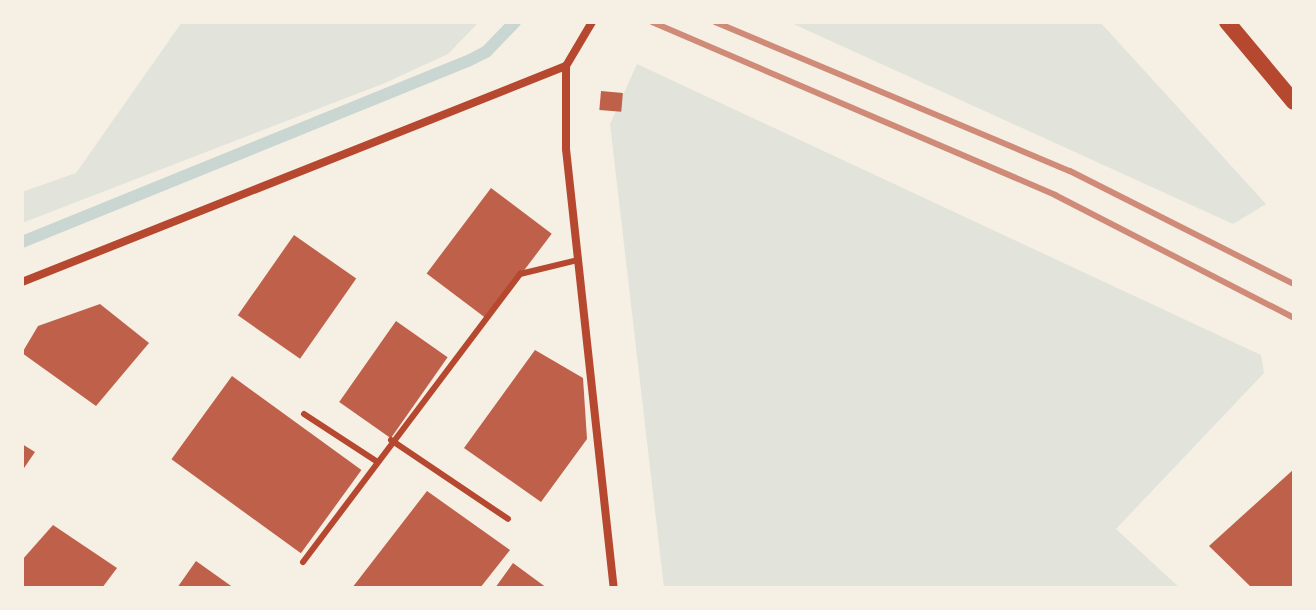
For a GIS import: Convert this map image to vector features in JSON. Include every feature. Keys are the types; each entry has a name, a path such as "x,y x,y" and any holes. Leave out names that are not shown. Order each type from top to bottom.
{"main road":[{"path":"1227,22 1294,102"}],"street":[{"path":"592,22 566,66 566,149 614,588"},
{"path":"22,282 566,66"}],"lane":[{"path":"303,562 391,440 520,274 578,260"},
{"path":"304,414 376,461"},
{"path":"391,440 508,519"}],"shaded area":[{"path":"182,22 479,22 448,54 385,83 22,223 22,192 76,173"},
{"path":"789,22 1100,22 1266,204 1233,224"},
{"path":"637,64 1261,355 1264,373 1116,529 1180,588 664,588 610,124"}],"building":[{"path":"601,91 623,93 621,112 599,110"},
{"path":"491,188 552,234 487,319 427,273"},
{"path":"294,235 356,279 300,359 238,315"},
{"path":"100,304 149,343 96,406 22,353 38,326"},
{"path":"396,321 448,357 391,438 339,402"},
{"path":"535,350 583,378 587,439 541,502 464,448"},
{"path":"232,376 361,470 301,553 171,459"},
{"path":"22,444 35,452 22,471"},
{"path":"1294,469 1294,588 1252,588 1209,546"},
{"path":"427,491 510,550 480,588 352,588"},
{"path":"53,525 117,568 102,588 22,588 22,560"},
{"path":"196,561 234,588 177,588"},
{"path":"513,563 547,588 495,588"}],"waterway":[{"path":"22,242 468,61 486,52 515,22"}],"railway":[{"path":"652,22 1055,195 1294,318"},
{"path":"715,22 1070,171 1294,284"}]}
